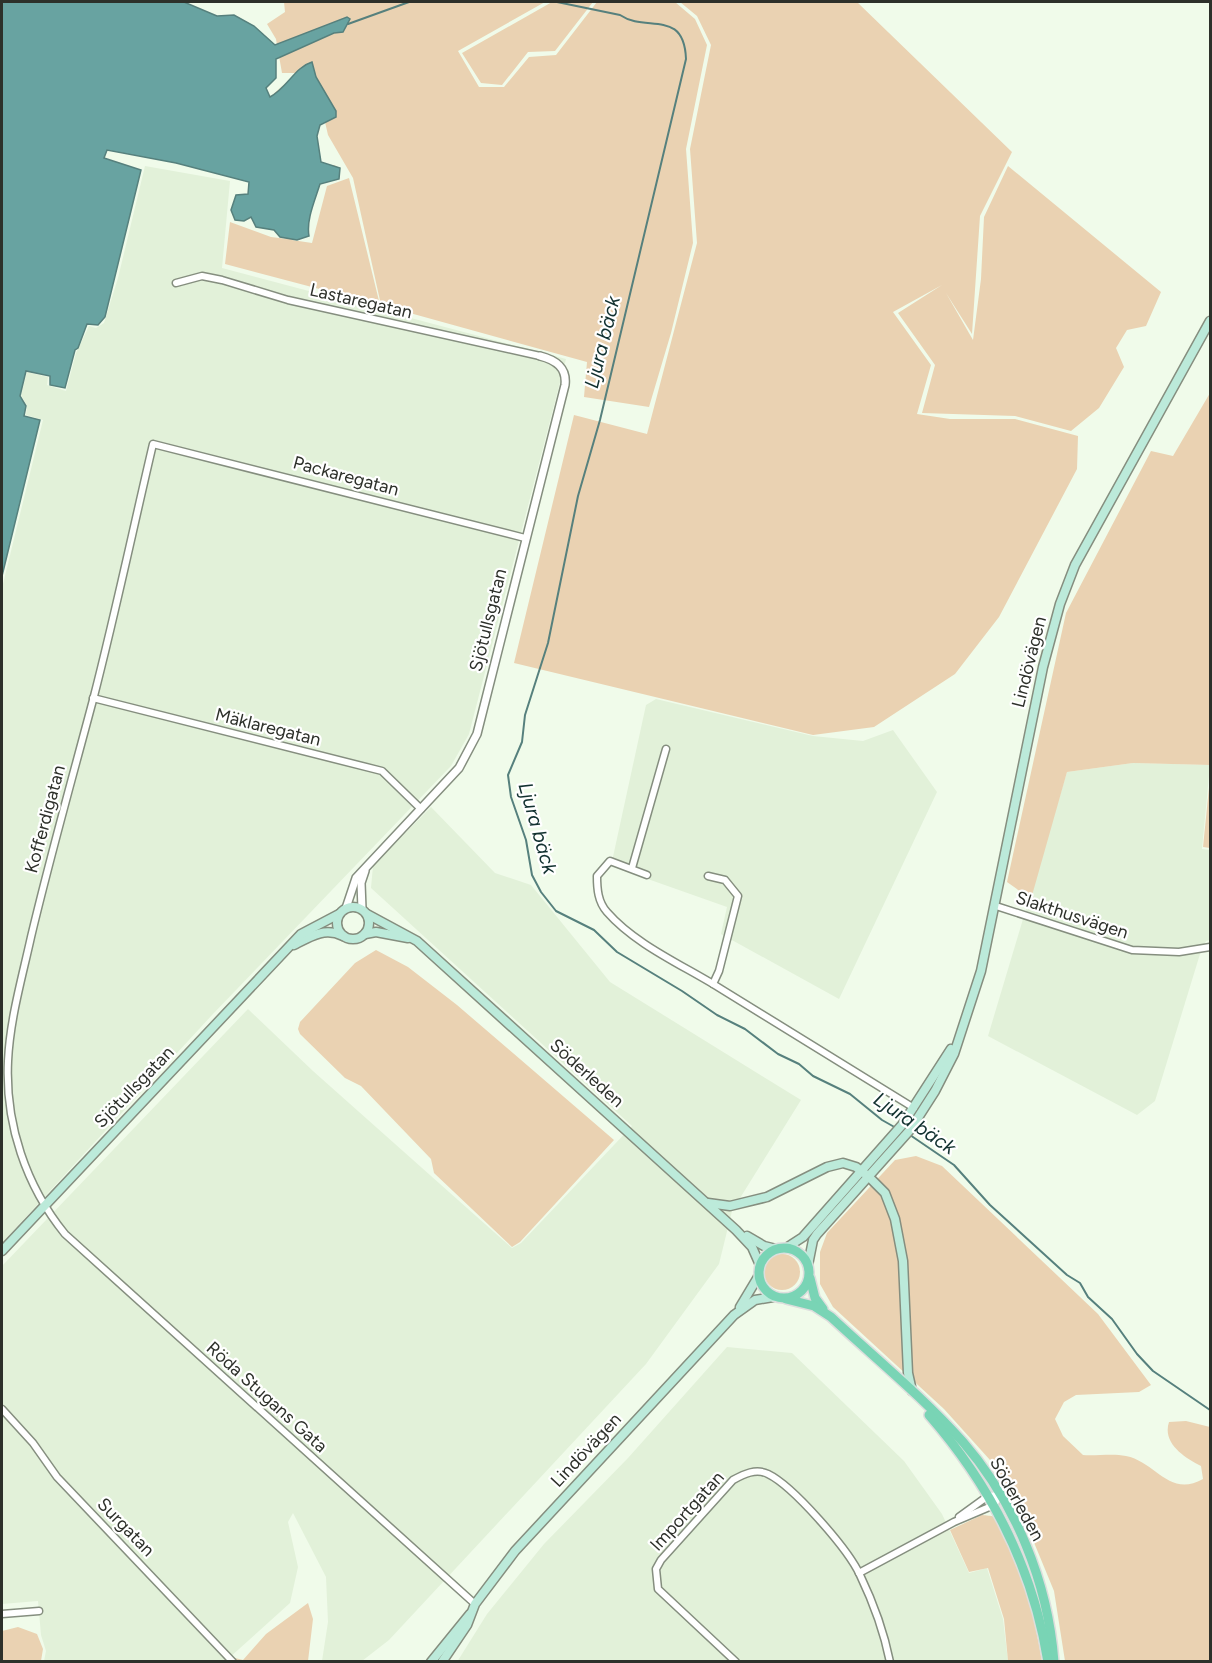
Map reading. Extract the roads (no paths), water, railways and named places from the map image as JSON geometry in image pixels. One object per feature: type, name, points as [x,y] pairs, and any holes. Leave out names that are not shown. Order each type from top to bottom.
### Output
[{"type":"main road","name":"Lindövägen","points":[[808,1270],[813,1240],[817,1234],[903,1131],[949,1066],[981,971],[1043,667],[1060,604],[1075,565],[1210,321]]},
{"type":"main road","name":"Sjötullsgatan","points":[[2,1251],[301,934],[342,911]]},
{"type":"main road","points":[[342,911],[364,912],[369,924],[365,934],[355,939],[344,936],[338,928],[342,911]]},
{"type":"main road","name":"Söderleden","points":[[364,912],[417,941],[736,1230],[752,1247],[760,1265]]},
{"type":"main road","name":"Sjötullsgatan","points":[[291,946],[317,933],[332,931],[344,936]]},
{"type":"main road","name":"Söderleden","points":[[365,934],[380,933],[417,941]]},
{"type":"main road","name":"Lindövägen","points":[[903,1131],[958,1038]]},
{"type":"main road","points":[[705,1202],[730,1206],[751,1202],[767,1197],[827,1167],[843,1163],[851,1164],[865,1174],[885,1193],[895,1219],[903,1262],[908,1373],[912,1392]]},
{"type":"main road","name":"Lindövägen","points":[[781,1248],[803,1237],[865,1174]]},
{"type":"main road","name":"Söderleden","points":[[736,1230],[757,1243],[781,1248]]},
{"type":"main road","points":[[781,1248],[800,1254],[808,1270],[802,1291],[786,1299],[773,1297],[766,1292],[758,1276],[760,1265],[766,1255],[781,1248]]},
{"type":"main road","name":"Söderleden","points":[[808,1270],[815,1298],[831,1317],[964,1443],[1000,1495],[1029,1553],[1041,1588],[1054,1662]]},
{"type":"main road","name":"Lindövägen","points":[[431,1662],[533,1531],[734,1315],[758,1276]]},
{"type":"main road","name":"Lindövägen","points":[[734,1315],[755,1300],[773,1297]]},
{"type":"main road","name":"Söderleden","points":[[786,1299],[814,1306],[831,1317]]},
{"type":"main road","name":"Söderleden","points":[[899,1381],[959,1452],[994,1505],[1017,1550],[1033,1592],[1048,1662]]},
{"type":"main road","name":"Lindövägen","points":[[442,1662],[468,1624],[470,1614]]},
{"type":"street","name":"Lastaregatan","points":[[176,283],[202,276],[222,280],[288,300],[540,356]]},
{"type":"street","name":"Sjötullsgatan","points":[[342,911],[356,878],[459,768],[477,734],[566,376],[556,363],[540,356]]},
{"type":"street","name":"Kofferdigatan","points":[[44,1207],[26,1170],[14,1134],[8,1062],[21,983],[54,841],[93,698],[153,444],[158,445]]},
{"type":"street","name":"Packaregatan","points":[[158,445],[525,538]]},
{"type":"street","name":"Mäklaregatan","points":[[93,698],[382,771],[421,809]]},
{"type":"street","points":[[632,868],[666,749]]},
{"type":"street","points":[[647,875],[610,861],[597,876],[599,898],[607,911],[629,932],[915,1108]]},
{"type":"street","points":[[364,912],[361,883],[366,868]]},
{"type":"street","points":[[708,876],[725,880],[738,896],[719,971],[713,984]]},
{"type":"street","name":"Slakthusvägen","points":[[996,906],[1124,949],[1156,953],[1210,947]]},
{"type":"street","name":"Röda Stugans Gata","points":[[44,1207],[65,1234],[475,1604]]},
{"type":"street","name":"Surgatan","points":[[2,1409],[33,1443],[57,1477],[233,1662]]},
{"type":"street","name":"Importgatan","points":[[735,1662],[658,1589],[655,1580],[656,1569],[661,1560],[733,1480],[757,1471],[767,1473],[782,1483],[836,1540],[860,1573],[880,1625],[890,1662]]},
{"type":"street","points":[[954,1521],[988,1496],[1000,1495]]},
{"type":"street","points":[[860,1573],[954,1521],[994,1505],[1000,1495]]},
{"type":"street","points":[[2,1614],[39,1611]]},
{"type":"water","points":[[2,2],[184,2],[217,16],[234,15],[254,26],[275,45],[347,17],[350,19],[343,32],[334,33],[276,59],[276,78],[266,88],[270,97],[301,68],[312,62],[316,77],[336,111],[336,117],[320,125],[317,136],[321,162],[340,168],[339,179],[320,184],[310,217],[309,236],[297,240],[280,237],[274,230],[256,227],[251,217],[244,221],[235,220],[231,210],[236,195],[248,194],[249,182],[176,163],[107,150],[104,158],[141,170],[105,317],[98,325],[87,324],[78,348],[75,350],[65,388],[50,385],[50,376],[26,371],[20,396],[26,406],[24,416],[40,420],[2,576]]},
{"type":"waterway","name":"Ljura bäck","points":[[348,24],[409,2]]},
{"type":"waterway","name":"Ljura bäck","points":[[557,2],[620,15],[630,20],[671,27],[684,43],[686,59],[600,420],[578,496],[548,643],[525,715],[522,742],[508,775],[511,797],[526,840],[532,875],[541,892],[556,911],[594,930],[617,952],[717,1015],[745,1029],[778,1054],[799,1064],[813,1076],[850,1094],[882,1120],[905,1133]]},
{"type":"waterway","name":"Ljura bäck","points":[[910,1135],[954,1165],[990,1205],[1067,1275],[1080,1283],[1088,1297],[1112,1319],[1137,1354],[1153,1371],[1210,1410]]}]
